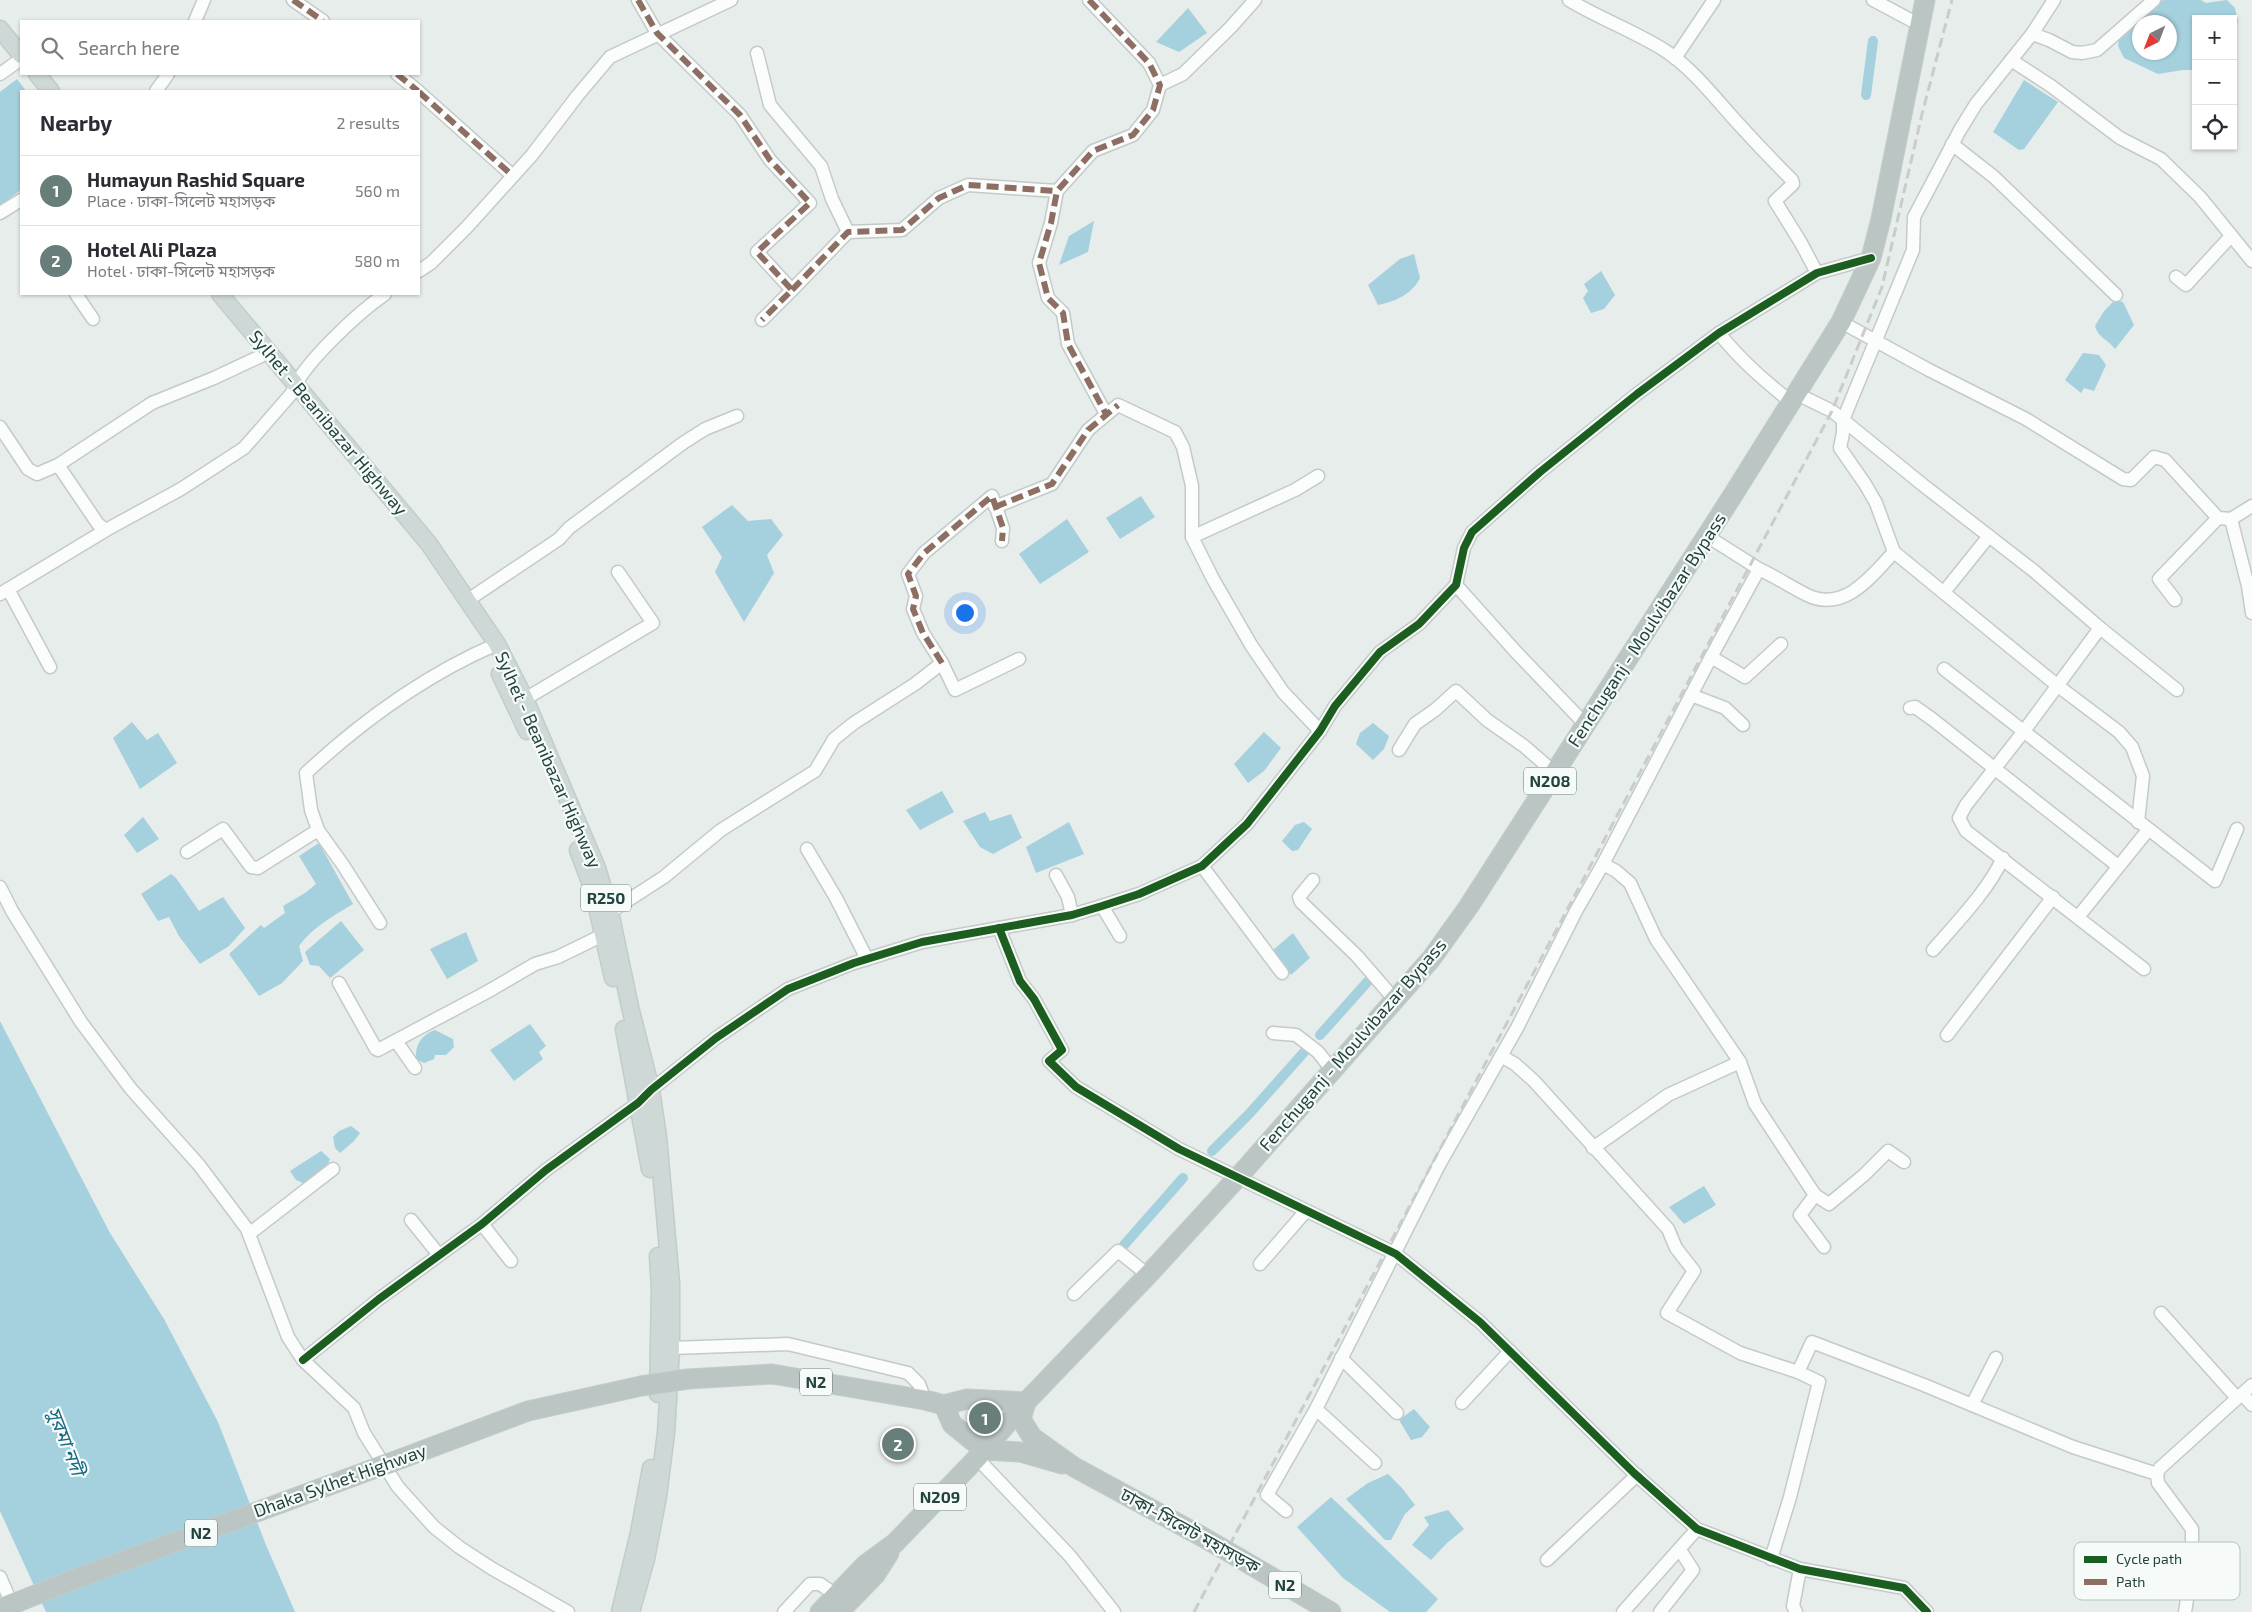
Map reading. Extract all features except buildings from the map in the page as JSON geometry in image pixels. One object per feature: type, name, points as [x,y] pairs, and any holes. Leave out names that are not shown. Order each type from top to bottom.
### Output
[{"type":"highway","name":"Fenchuganj - Moulvibazar Bypass","points":[[980,1454],[1026,1402],[1148,1276],[1431,959],[1555,773],[1794,399],[1841,322],[1871,258],[1881,220],[1925,0]]},
{"type":"highway","name":"Dhaka Sylhet Highway","points":[[0,1609],[83,1576],[528,1411],[641,1386],[688,1379],[772,1374],[925,1400]]},
{"type":"highway","name":"N2","points":[[925,1400],[944,1405],[967,1399],[1026,1402]]},
{"type":"highway","name":"ঢাকা-সিলেট মহাসড়ক","points":[[1026,1402],[1021,1420],[1028,1432],[1032,1437],[1074,1467],[1201,1536],[1331,1612]]},
{"type":"highway","points":[[944,1405],[952,1424],[980,1454]]},
{"type":"highway","name":"ঢাকা-সিলেট মহাসড়ক","points":[[980,1454],[1020,1452],[1074,1467]]},
{"type":"highway","name":"N209","points":[[820,1612],[838,1604],[875,1575],[895,1543],[980,1454]]},
{"type":"main road","points":[[0,29],[20,62]]},
{"type":"main road","points":[[0,44],[20,63]]},
{"type":"main road","points":[[28,75],[38,90]]},
{"type":"main road","points":[[38,75],[50,90]]},
{"type":"main road","name":"Sylhet - Beanibazar Highway","points":[[210,295],[261,356],[293,388],[429,544],[468,600],[525,699],[597,868],[610,912],[630,1006],[651,1090],[666,1211],[671,1283],[671,1348],[666,1433],[658,1496],[646,1558],[631,1612]]},
{"type":"main road","name":"Sylhet - Beanibazar Highway","points":[[221,295],[420,547],[493,646],[594,890],[648,1151],[656,1222],[660,1289],[658,1408],[650,1478],[620,1612]]},
{"type":"street","points":[[195,20],[204,0]]},
{"type":"street","points":[[293,0],[322,20]]},
{"type":"street","points":[[638,0],[657,33],[740,114],[770,160],[810,203],[757,252],[792,290]]},
{"type":"street","points":[[420,270],[431,263],[467,227],[513,176],[610,57],[657,33],[732,0]]},
{"type":"street","points":[[1089,0],[1149,63],[1160,85],[1153,110],[1133,135],[1092,151],[1057,191],[1052,224],[1039,263],[1048,298],[1063,313],[1068,344],[1106,414]]},
{"type":"street","points":[[1160,85],[1183,74],[1232,27],[1255,0]]},
{"type":"street","points":[[1570,0],[1603,20],[1661,48],[1675,58],[1696,77],[1794,182],[1775,201],[1817,273]]},
{"type":"street","points":[[1675,58],[1714,0]]},
{"type":"street","points":[[1873,0],[1920,25]]},
{"type":"street","points":[[2054,0],[2032,34],[1976,104],[1952,144],[1914,217],[1913,250],[1843,420],[1844,433],[1840,448],[1866,484],[1876,503],[1894,552],[2058,686],[2119,732],[2132,747],[2143,776],[2143,826],[2118,866],[2078,917]]},
{"type":"street","points":[[2032,34],[2072,52],[2082,53],[2097,50],[2154,0]]},
{"type":"street","points":[[757,53],[770,105],[820,166],[832,199],[848,232]]},
{"type":"street","points":[[2011,60],[2051,86],[2120,138],[2161,159],[2200,197],[2252,262]]},
{"type":"street","points":[[0,74],[20,64]]},
{"type":"street","points":[[157,90],[167,75]]},
{"type":"street","points":[[398,75],[418,90]]},
{"type":"street","points":[[420,92],[513,176]]},
{"type":"street","points":[[1952,144],[1994,177],[2116,295]]},
{"type":"street","points":[[762,320],[848,232],[902,230],[938,198],[968,185],[1057,191]]},
{"type":"street","points":[[0,213],[20,201]]},
{"type":"street","points":[[2176,277],[2186,286],[2231,236]]},
{"type":"street","points":[[303,1360],[482,1224],[546,1170],[638,1103],[651,1090],[716,1038],[788,989],[867,959],[922,942],[1072,915],[1139,894],[1202,866],[1247,824],[1320,731],[1335,706],[1380,652],[1419,624],[1456,585],[1464,548],[1472,532],[1540,472],[1629,400],[1719,333],[1817,273],[1871,258]]},
{"type":"street","points":[[77,295],[93,319]]},
{"type":"street","points":[[50,666],[4,592],[106,530],[181,489],[244,448],[317,358],[382,295]]},
{"type":"street","points":[[1841,322],[1929,370],[2026,419],[2123,479],[2131,480],[2154,457],[2165,460],[2218,518],[2231,519],[2252,506]]},
{"type":"street","points":[[1719,333],[1731,349],[1757,375],[1794,399],[1832,411],[1988,536],[2034,570],[2100,628],[2177,690]]},
{"type":"street","points":[[0,427],[28,469],[37,474],[58,465],[152,403],[214,378],[261,356]]},
{"type":"street","points":[[995,507],[1052,484],[1088,430],[1118,405],[1175,432],[1183,447],[1192,486],[1192,536],[1213,580],[1251,645],[1283,692],[1320,731]]},
{"type":"street","points":[[468,600],[559,539],[569,528],[683,442],[706,429],[737,416]]},
{"type":"street","points":[[58,465],[98,524],[106,530]]},
{"type":"street","points":[[1192,536],[1295,490],[1318,476]]},
{"type":"street","points":[[1002,541],[1003,528],[992,496],[924,554],[908,574],[916,596],[913,609],[923,632],[942,663],[955,690],[1019,659]]},
{"type":"street","points":[[2175,600],[2159,579],[2218,518]]},
{"type":"street","points":[[2231,519],[2248,586],[2252,613]]},
{"type":"street","points":[[1707,536],[1759,569],[1809,596],[1827,599],[1845,596],[1864,585],[1894,552]]},
{"type":"street","points":[[1944,592],[1988,536]]},
{"type":"street","points":[[1286,1511],[1266,1495],[1316,1409],[1396,1254],[1439,1165],[1501,1056],[1690,695],[1759,569]]},
{"type":"street","points":[[525,699],[653,623],[618,572]]},
{"type":"street","points":[[1456,585],[1516,652],[1586,725]]},
{"type":"street","points":[[2100,628],[2024,731],[1966,805],[1960,818],[1966,831],[2144,969]]},
{"type":"street","points":[[1711,657],[1745,677],[1781,644]]},
{"type":"street","points":[[380,923],[343,864],[318,830],[311,810],[306,773],[342,740],[374,716],[447,668],[493,646]]},
{"type":"street","points":[[610,912],[664,877],[721,830],[815,771],[834,739],[854,723],[914,684],[942,663]]},
{"type":"street","points":[[1944,669],[2215,881],[2237,829]]},
{"type":"street","points":[[1399,750],[1416,724],[1456,691],[1487,720],[1524,746],[1555,773]]},
{"type":"street","points":[[1690,695],[1725,708],[1743,725]]},
{"type":"street","points":[[1910,708],[1915,708],[1932,719],[2118,866]]},
{"type":"street","points":[[187,852],[224,829],[251,867],[258,868],[318,830]]},
{"type":"street","points":[[807,849],[836,898],[867,959]]},
{"type":"street","points":[[1934,950],[1973,902],[1998,868],[2003,858]]},
{"type":"street","points":[[1603,864],[1616,871],[1630,883],[1656,939],[1740,1062],[1755,1104],[1815,1195],[1829,1204],[1864,1175],[1888,1151],[1904,1162]]},
{"type":"street","points":[[1202,866],[1282,973]]},
{"type":"street","points":[[1056,875],[1068,897],[1072,915]]},
{"type":"street","points":[[1313,880],[1299,897],[1301,902],[1357,956],[1395,1000]]},
{"type":"street","points":[[0,888],[12,911],[81,1022],[131,1089],[199,1165],[249,1234],[288,1337],[303,1360],[354,1408],[364,1433],[376,1455],[398,1486],[434,1527],[491,1568],[568,1612]]},
{"type":"street","points":[[1947,1034],[2053,897]]},
{"type":"street","points":[[1102,906],[1120,936]]},
{"type":"street","points":[[999,928],[1020,981],[1034,999],[1062,1050],[1049,1061],[1076,1087],[1179,1149],[1239,1176],[1306,1211],[1396,1254],[1480,1322],[1637,1475],[1697,1529],[1800,1569],[1904,1588],[1927,1612]]},
{"type":"street","points":[[339,983],[376,1050],[396,1041],[536,964],[558,957],[603,935]]},
{"type":"street","points":[[1273,1033],[1296,1035],[1318,1052],[1333,1071]]},
{"type":"street","points":[[396,1041],[415,1068]]},
{"type":"street","points":[[1501,1056],[1515,1064],[1534,1081],[1668,1229],[1676,1248],[1694,1271],[1666,1313],[1740,1353],[1798,1372],[1818,1382],[1790,1496],[1771,1559]]},
{"type":"street","points":[[1593,1148],[1668,1095],[1740,1062]]},
{"type":"street","points":[[249,1234],[333,1169]]},
{"type":"street","points":[[1815,1195],[1800,1215],[1824,1247]]},
{"type":"street","points":[[1260,1264],[1306,1211]]},
{"type":"street","points":[[411,1220],[439,1255]]},
{"type":"street","points":[[482,1224],[511,1261]]},
{"type":"street","points":[[1074,1294],[1118,1251],[1148,1276]]},
{"type":"street","points":[[2161,1313],[2244,1392],[2252,1405]]},
{"type":"street","points":[[1798,1372],[1812,1342],[2073,1447],[2157,1474]]},
{"type":"street","points":[[671,1348],[788,1344],[908,1373],[919,1384],[925,1400]]},
{"type":"street","points":[[1462,1403],[1510,1351]]},
{"type":"street","points":[[1342,1358],[1397,1413]]},
{"type":"street","points":[[1972,1405],[1996,1358]]},
{"type":"street","points":[[2192,1542],[2192,1529],[2158,1483],[2157,1474],[2160,1468],[2244,1392]]},
{"type":"street","points":[[1316,1409],[1375,1463]]},
{"type":"street","points":[[980,1454],[1070,1556],[1114,1612]]},
{"type":"street","points":[[1547,1560],[1637,1475]]},
{"type":"street","points":[[1623,1612],[1697,1529]]},
{"type":"street","points":[[1660,1612],[1693,1570],[1680,1550]]},
{"type":"street","points":[[1796,1612],[1793,1606],[1800,1569]]},
{"type":"street","points":[[0,1577],[16,1612]]},
{"type":"street","points":[[784,1612],[810,1584],[820,1584],[838,1604]]},
{"type":"water","points":[[2163,0],[2201,0],[2206,3],[2227,0],[2235,8],[2236,15],[2192,15],[2192,70],[2158,74],[2124,58],[2118,46],[2119,39],[2132,27],[2132,60],[2177,60],[2177,15],[2146,15]]},
{"type":"water","points":[[1188,8],[1207,33],[1179,52],[1156,42]]},
{"type":"water","points":[[17,79],[25,90],[20,90],[20,191],[0,205],[0,92]]},
{"type":"water","points":[[2024,80],[2058,102],[2024,149],[2019,150],[1993,132]]},
{"type":"water","points":[[1094,221],[1088,252],[1059,265],[1069,236]]},
{"type":"water","points":[[1414,254],[1420,278],[1416,284],[1408,293],[1378,305],[1368,285],[1400,259]]},
{"type":"water","points":[[1601,271],[1615,295],[1604,309],[1591,313],[1583,298],[1588,291],[1584,284]]},
{"type":"water","points":[[2115,300],[2123,302],[2134,325],[2115,349],[2098,333],[2095,326],[2104,311]]},
{"type":"water","points":[[2083,353],[2099,355],[2106,365],[2094,391],[2084,388],[2081,393],[2065,380]]},
{"type":"water","points":[[1141,496],[1155,517],[1120,539],[1106,518]]},
{"type":"water","points":[[732,505],[748,521],[771,519],[783,535],[767,555],[774,573],[744,622],[715,572],[722,557],[702,527]]},
{"type":"water","points":[[1067,519],[1089,552],[1040,584],[1019,554]]},
{"type":"water","points":[[132,722],[147,740],[158,733],[177,763],[140,789],[113,738]]},
{"type":"water","points":[[1373,723],[1389,736],[1384,749],[1373,760],[1356,744],[1360,733]]},
{"type":"water","points":[[1264,732],[1281,748],[1264,771],[1248,783],[1234,764]]},
{"type":"water","points":[[942,791],[954,812],[920,830],[906,810]]},
{"type":"water","points":[[985,812],[990,821],[1011,814],[1022,838],[993,854],[980,847],[963,821]]},
{"type":"water","points":[[143,817],[159,839],[137,853],[124,835]]},
{"type":"water","points":[[1069,822],[1084,854],[1036,873],[1026,847]]},
{"type":"water","points":[[1304,822],[1312,829],[1298,850],[1292,851],[1282,841],[1295,825]]},
{"type":"water","points":[[319,843],[353,904],[324,922],[311,933],[299,946],[303,961],[282,983],[259,996],[229,954],[261,925],[264,928],[285,913],[283,906],[316,884],[299,856]]},
{"type":"water","points":[[171,874],[176,878],[199,911],[223,897],[245,928],[229,946],[200,964],[179,936],[169,917],[158,921],[141,894]]},
{"type":"water","points":[[341,921],[364,950],[330,978],[319,966],[310,965],[305,952]]},
{"type":"water","points":[[466,932],[478,961],[447,979],[430,949]]},
{"type":"water","points":[[1293,933],[1310,958],[1291,975],[1272,951]]},
{"type":"water","name":"সুরমা নদী","points":[[0,1021],[110,1233],[164,1319],[218,1422],[266,1545],[295,1612],[46,1612],[0,1511]]},
{"type":"water","points":[[530,1024],[546,1046],[539,1052],[543,1059],[514,1081],[490,1050]]},
{"type":"water","points":[[435,1030],[453,1039],[454,1047],[446,1055],[435,1055],[434,1059],[424,1063],[416,1059],[418,1045],[426,1035]]},
{"type":"water","points":[[351,1126],[360,1133],[340,1153],[335,1148],[333,1137],[339,1131]]},
{"type":"water","points":[[321,1151],[330,1159],[326,1168],[305,1184],[296,1180],[290,1171]]},
{"type":"water","points":[[1704,1186],[1716,1205],[1684,1224],[1669,1207]]},
{"type":"water","points":[[1414,1409],[1430,1427],[1422,1437],[1411,1440],[1399,1420]]},
{"type":"water","points":[[1388,1474],[1415,1505],[1405,1514],[1391,1540],[1385,1540],[1346,1499],[1368,1483]]},
{"type":"water","points":[[1331,1497],[1438,1599],[1426,1612],[1390,1612],[1343,1578],[1297,1527]]},
{"type":"water","points":[[1448,1510],[1464,1529],[1431,1560],[1412,1545],[1429,1525],[1424,1517]]},
{"type":"waterway","points":[[1866,95],[1873,41]]},
{"type":"waterway","points":[[1320,1035],[1369,980]]},
{"type":"waterway","points":[[1212,1151],[1250,1113],[1306,1050]]},
{"type":"waterway","points":[[1124,1245],[1183,1178]]},
{"type":"railway","points":[[1194,1612],[1832,411],[1882,287],[1922,114],[1952,0]]},
{"type":"marked path","points":[[293,0],[322,20]]},
{"type":"marked path","points":[[638,0],[657,33],[740,115],[770,160],[810,203],[757,252],[792,290],[762,320]]},
{"type":"marked path","points":[[1089,0],[1149,63],[1160,85],[1153,110],[1133,135],[1093,151],[1057,191],[1051,223],[1039,263],[1048,298],[1063,313],[1068,344],[1106,414]]},
{"type":"marked path","points":[[398,75],[417,90]]},
{"type":"marked path","points":[[420,93],[513,176]]},
{"type":"marked path","points":[[792,290],[848,232],[902,230],[939,198],[968,185],[1057,191]]},
{"type":"marked path","points":[[995,507],[1052,484],[1088,430],[1118,405]]},
{"type":"marked path","points":[[942,663],[923,633],[913,609],[916,596],[908,574],[924,553],[992,496],[1003,528],[1002,541]]},
{"type":"cycle path","points":[[303,1360],[379,1299],[482,1224],[546,1170],[638,1103],[651,1090],[716,1038],[788,989],[854,963],[922,942],[1072,915],[1139,894],[1202,866],[1247,824],[1320,731],[1335,706],[1380,652],[1419,624],[1456,585],[1464,548],[1472,532],[1540,472],[1637,394],[1719,333],[1817,273],[1871,258]]},
{"type":"cycle path","points":[[999,928],[1020,981],[1034,999],[1062,1050],[1049,1061],[1076,1087],[1179,1149],[1396,1254],[1480,1322],[1634,1473],[1697,1529],[1800,1569],[1904,1588],[1927,1612]]},
{"type":"place","name":"Humayun Rashid Square","points":[[985,1418]]},
{"type":"place","name":"Hotel Ali Plaza","points":[[898,1444]]}]
